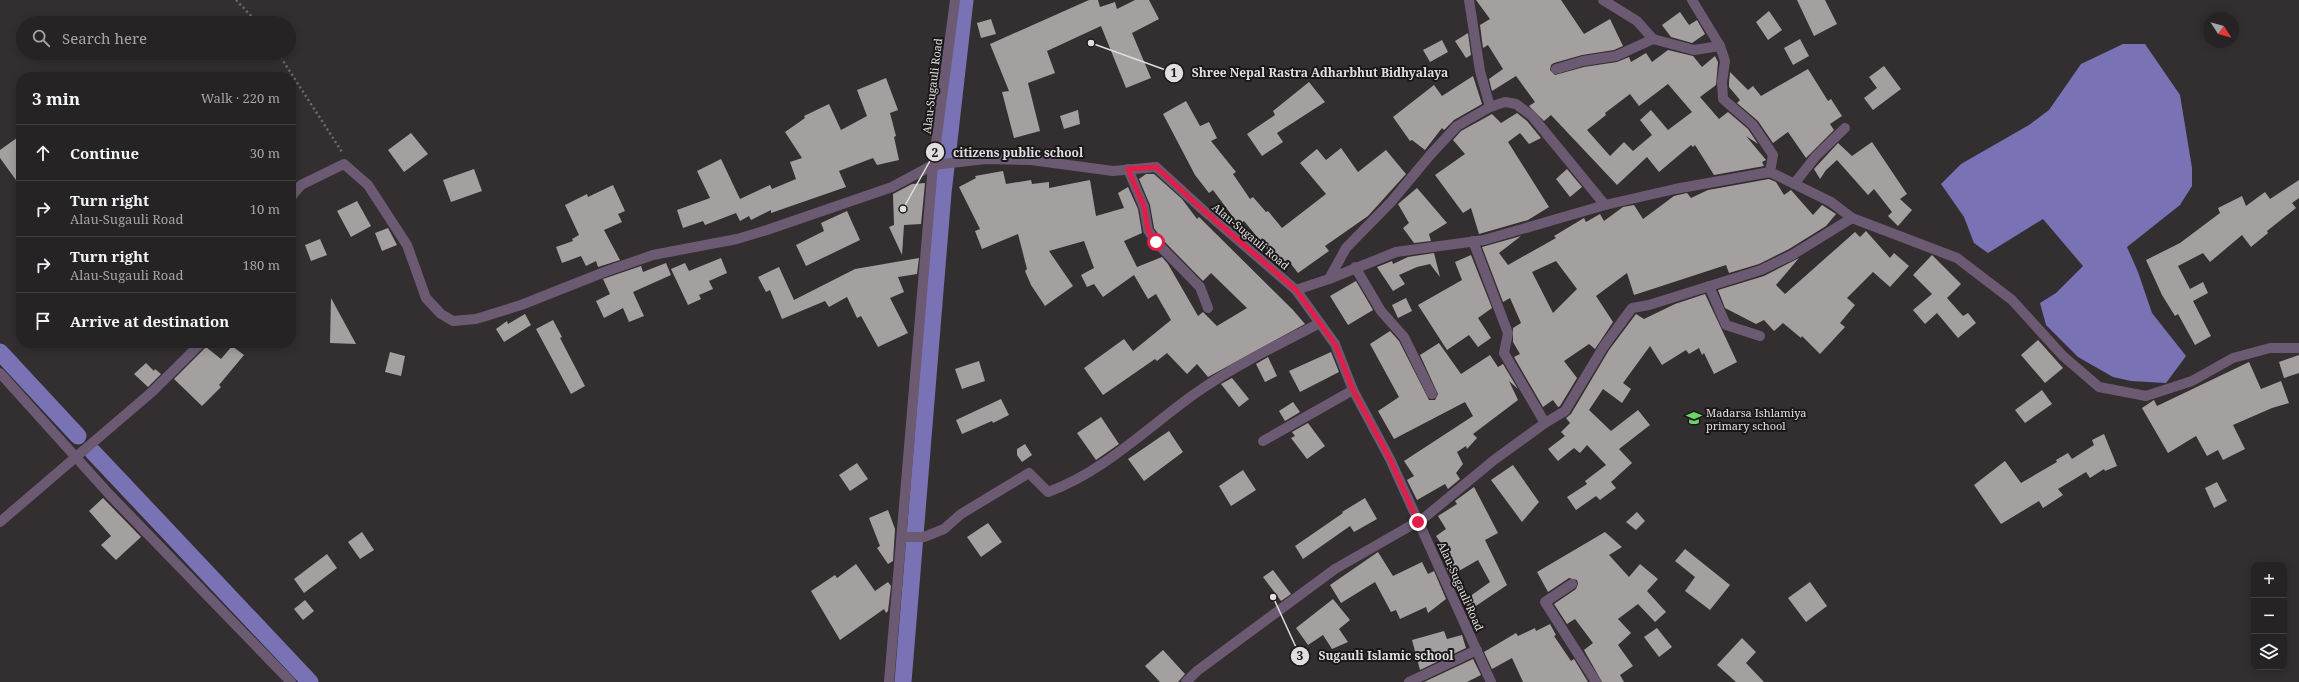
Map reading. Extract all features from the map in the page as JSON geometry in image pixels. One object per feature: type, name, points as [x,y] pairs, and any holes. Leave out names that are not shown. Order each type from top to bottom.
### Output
[{"type":"street","name":"Alau-Sugauli Road","points":[[955,0],[942,164],[986,159],[1031,160],[1113,172],[1128,169],[1156,167],[1296,290],[1335,344],[1353,390],[1390,459],[1491,682]]},
{"type":"street","points":[[1469,0],[1480,71],[1490,107]]},
{"type":"street","points":[[1603,0],[1637,21],[1653,39],[1694,50],[1720,46]]},
{"type":"street","points":[[1692,0],[1720,46],[1725,61],[1722,82],[1723,99],[1753,125],[1773,154],[1770,172]]},
{"type":"street","points":[[1556,70],[1583,61],[1616,56],[1653,39]]},
{"type":"street","points":[[1329,279],[1346,248],[1391,202],[1431,154],[1457,126],[1490,107],[1505,102],[1516,104],[1532,116],[1604,205]]},
{"type":"street","points":[[1794,184],[1816,156],[1845,128]]},
{"type":"street","points":[[296,191],[301,185],[344,164],[368,185],[407,245],[426,298],[441,314],[453,321],[476,319],[521,305],[607,271],[653,256],[737,239],[766,230],[892,187],[942,164]]},
{"type":"street","points":[[889,682],[902,537],[942,164]]},
{"type":"street","points":[[1128,169],[1144,207],[1148,230],[1156,242],[1200,287],[1208,308]]},
{"type":"street","points":[[1296,290],[1329,279],[1355,267],[1396,252],[1484,240],[1604,205],[1675,188],[1770,172],[1831,202],[1852,218],[1956,258],[2012,300],[2063,356],[2099,387],[2146,396],[2192,381],[2233,358],[2270,348],[2299,348]]},
{"type":"street","points":[[1186,682],[1197,671],[1335,568],[1418,522],[1494,460],[1545,423],[1565,411],[1604,346],[1632,308],[1649,305],[1761,270],[1792,255],[1852,218]]},
{"type":"street","points":[[1473,241],[1508,332],[1504,353],[1545,423]]},
{"type":"street","points":[[1355,267],[1381,311],[1404,337],[1432,394]]},
{"type":"street","points":[[1709,286],[1726,325],[1760,336]]},
{"type":"street","points":[[902,537],[924,537],[944,529],[961,514],[1029,473],[1048,492],[1068,485],[1088,474],[1195,394],[1262,353],[1320,323]]},
{"type":"street","points":[[0,522],[75,456],[153,391],[196,348]]},
{"type":"street","points":[[0,373],[109,494],[291,682]]},
{"type":"street","points":[[1263,441],[1353,390]]},
{"type":"street","points":[[1572,584],[1545,602],[1596,682]]},
{"type":"street","points":[[1409,682],[1477,650]]},
{"type":"path","points":[[236,0],[251,16]]},
{"type":"path","points":[[283,60],[291,72]]},
{"type":"path","points":[[296,80],[342,150],[344,164]]},
{"type":"shaded area","points":[[2123,44],[2145,44],[2180,95],[2192,168],[2192,186],[2180,205],[2127,247],[2138,272],[2152,313],[2186,356],[2166,383],[2131,381],[2113,377],[2078,357],[2046,325],[2040,303],[2056,293],[2083,266],[2043,219],[1988,253],[1974,243],[1964,217],[1941,184],[1961,164],[2029,125],[2049,110],[2081,64]]},
{"type":"building","points":[[1089,0],[1098,0],[1100,7],[1115,2],[1117,9],[1135,0],[1149,0],[1159,19],[1132,33],[1151,78],[1126,88],[1101,26],[1047,51],[1055,73],[1028,83],[1040,131],[1014,138],[1002,92],[1009,91],[990,44]]},
{"type":"building","points":[[1476,0],[1561,0],[1584,34],[1610,19],[1623,46],[1614,50],[1582,55],[1554,63],[1551,65],[1550,70],[1555,75],[1584,67],[1617,62],[1629,57],[1631,62],[1646,53],[1652,62],[1668,50],[1693,56],[1702,67],[1715,56],[1718,62],[1716,85],[1700,97],[1719,119],[1728,112],[1748,129],[1758,144],[1746,136],[1766,160],[1762,162],[1764,166],[1714,175],[1695,145],[1693,147],[1691,145],[1659,172],[1647,157],[1617,185],[1551,115],[1544,121],[1529,106],[1535,102],[1516,76],[1492,91],[1489,79],[1503,69],[1488,45],[1483,48],[1480,25],[1490,19]],"holes":[[[1668,84],[1692,112],[1668,130],[1651,110],[1640,120],[1652,135],[1633,151],[1624,142],[1610,156],[1587,130],[1606,115],[1605,113],[1630,94],[1639,106]]]},
{"type":"building","points":[[1797,0],[1825,0],[1837,24],[1814,36]]},
{"type":"building","points":[[1769,11],[1782,30],[1768,40],[1756,22]]},
{"type":"building","points":[[1680,12],[1689,25],[1697,20],[1705,34],[1692,43],[1671,37],[1662,25]]},
{"type":"building","points":[[991,19],[996,34],[981,38],[977,23]]},
{"type":"building","points":[[1468,33],[1471,55],[1466,58],[1455,41]]},
{"type":"building","points":[[1800,39],[1809,56],[1793,65],[1784,48]]},
{"type":"building","points":[[1442,40],[1448,52],[1430,62],[1423,50]]},
{"type":"building","points":[[1884,66],[1901,89],[1873,110],[1864,98],[1877,88],[1869,77]]},
{"type":"building","points":[[1808,69],[1828,101],[1831,99],[1842,116],[1830,124],[1834,130],[1806,158],[1788,132],[1773,143],[1758,121],[1737,103],[1740,100],[1729,87],[1729,82],[1730,72],[1748,90],[1753,86],[1761,96]]},
{"type":"building","points":[[1473,76],[1482,104],[1454,120],[1444,130],[1442,128],[1425,150],[1412,140],[1410,141],[1393,117],[1434,85],[1442,96]]},
{"type":"building","points":[[886,78],[898,110],[890,113],[896,136],[894,137],[899,160],[877,165],[873,158],[839,171],[846,187],[771,213],[771,210],[751,220],[749,216],[740,221],[736,213],[705,225],[703,221],[683,228],[677,210],[710,198],[697,171],[721,159],[740,199],[770,185],[772,189],[796,179],[790,162],[802,158],[785,132],[805,118],[804,116],[829,104],[841,130],[867,116],[857,90]]},
{"type":"building","points":[[1309,82],[1325,102],[1277,133],[1283,142],[1262,156],[1247,134],[1275,115],[1273,111]]},
{"type":"building","points":[[1186,101],[1200,126],[1209,122],[1217,138],[1211,141],[1236,172],[1233,174],[1250,199],[1253,197],[1266,212],[1268,211],[1282,228],[1326,194],[1300,163],[1317,149],[1326,160],[1341,148],[1358,172],[1386,150],[1406,174],[1368,216],[1325,246],[1329,251],[1298,273],[1288,260],[1281,266],[1244,221],[1239,225],[1213,190],[1209,193],[1195,175],[1163,114]]},
{"type":"building","points":[[1078,110],[1080,124],[1064,129],[1060,116]]},
{"type":"building","points":[[1517,113],[1527,121],[1541,138],[1529,144],[1520,133],[1508,142],[1549,207],[1528,220],[1479,234],[1471,208],[1463,213],[1435,175],[1465,154],[1453,140],[1461,131],[1492,114],[1501,123]]},
{"type":"building","points":[[411,133],[428,154],[404,172],[388,150]]},
{"type":"building","points":[[16,139],[16,180],[0,158],[0,150]]},
{"type":"building","points":[[1872,142],[1907,194],[1900,199],[1912,210],[1898,226],[1888,216],[1892,212],[1874,189],[1868,195],[1837,160],[1826,170],[1820,179],[1814,169],[1838,143],[1852,156]]},
{"type":"building","points":[[474,169],[482,191],[451,202],[443,180]]},
{"type":"building","points":[[1567,169],[1582,187],[1570,197],[1556,179]]},
{"type":"building","points":[[1003,171],[1006,184],[1031,180],[1032,184],[1049,182],[1049,188],[1090,180],[1096,216],[1124,208],[1118,193],[1128,187],[1138,209],[1142,233],[1124,241],[1137,267],[1162,257],[1168,264],[1198,316],[1203,312],[1217,326],[1247,308],[1211,273],[1203,281],[1161,238],[1154,228],[1150,205],[1139,179],[1146,174],[1154,174],[1182,199],[1197,219],[1199,217],[1293,310],[1305,324],[1208,377],[1197,364],[1187,374],[1167,353],[1157,361],[1155,359],[1103,395],[1084,368],[1124,339],[1133,351],[1171,320],[1156,294],[1148,299],[1134,275],[1103,297],[1094,284],[1087,287],[1081,275],[1094,268],[1084,241],[1049,251],[1073,286],[1045,306],[1031,285],[1025,271],[1027,269],[1018,234],[982,249],[975,231],[980,229],[959,187],[976,178],[975,176]]},
{"type":"building","points":[[1769,179],[1776,182],[1784,195],[1791,190],[1813,215],[1822,205],[1836,214],[1826,226],[1789,249],[1759,264],[1729,273],[1726,265],[1634,295],[1627,273],[1596,296],[1613,322],[1595,349],[1589,344],[1564,361],[1577,378],[1560,406],[1558,407],[1553,400],[1543,407],[1514,357],[1520,354],[1513,342],[1513,328],[1521,323],[1510,298],[1503,302],[1482,247],[1521,236],[1499,253],[1508,265],[1556,238],[1554,236],[1584,218],[1586,222],[1600,214],[1604,221],[1623,207],[1634,205],[1643,219],[1674,196],[1687,193],[1691,198],[1708,190]],"holes":[[[1556,261],[1577,289],[1553,313],[1532,272]]]},
{"type":"building","points":[[2299,180],[2299,198],[2292,203],[2296,208],[2267,231],[2268,233],[2251,247],[2242,235],[2210,262],[2203,253],[2178,266],[2190,289],[2203,282],[2208,293],[2193,301],[2211,336],[2195,345],[2178,314],[2175,316],[2162,295],[2146,260],[2180,243],[2220,213],[2218,208],[2242,196],[2246,206],[2265,192],[2270,199]]},
{"type":"building","points":[[925,183],[921,224],[904,225],[902,255],[889,227],[894,225],[893,194],[912,184]]},
{"type":"building","points":[[613,185],[625,211],[618,214],[622,222],[604,230],[620,260],[598,267],[596,261],[586,266],[581,256],[562,263],[556,247],[573,241],[572,239],[579,235],[565,205],[587,194],[588,197]]},
{"type":"building","points":[[1417,188],[1447,223],[1429,234],[1431,241],[1414,243],[1403,228],[1409,223],[1398,204]]},
{"type":"building","points":[[357,201],[371,226],[351,237],[337,211]]},
{"type":"building","points":[[847,211],[860,240],[806,266],[796,245],[824,231],[821,223]]},
{"type":"building","points":[[388,228],[397,245],[382,251],[375,233]]},
{"type":"building","points":[[1866,231],[1890,258],[1894,253],[1909,266],[1890,287],[1873,272],[1847,298],[1855,305],[1840,323],[1845,327],[1820,354],[1802,336],[1801,338],[1783,323],[1774,331],[1764,320],[1756,324],[1725,308],[1718,290],[1764,276],[1799,258],[1776,285],[1785,294],[1855,232],[1860,237]]},
{"type":"building","points":[[320,239],[327,255],[311,261],[305,245]]},
{"type":"building","points":[[1434,253],[1440,277],[1430,264],[1417,267],[1399,275],[1405,284],[1393,291],[1377,267],[1392,261],[1393,264],[1408,257]]},
{"type":"building","points":[[1471,255],[1492,308],[1478,318],[1491,338],[1478,347],[1469,335],[1447,350],[1418,305],[1462,280],[1455,262]]},
{"type":"building","points":[[1932,255],[1961,284],[1947,298],[1963,316],[1968,313],[1976,323],[1958,338],[1937,313],[1925,324],[1913,310],[1932,294],[1913,275]]},
{"type":"building","points":[[721,258],[727,273],[709,281],[713,289],[699,295],[701,299],[688,305],[671,269],[685,263],[689,271]]},
{"type":"building","points":[[919,258],[917,274],[898,277],[904,292],[890,298],[908,333],[878,347],[861,316],[857,318],[847,297],[829,307],[825,301],[782,319],[770,290],[766,292],[758,277],[779,267],[794,300],[855,269]]},
{"type":"building","points":[[666,263],[671,275],[633,292],[644,316],[629,322],[623,308],[604,318],[596,301],[610,294],[603,279],[641,266],[643,272]]},
{"type":"building","points":[[1356,281],[1373,310],[1348,325],[1330,296]]},
{"type":"building","points":[[1705,294],[1737,362],[1714,374],[1704,353],[1702,355],[1699,348],[1689,354],[1686,350],[1662,365],[1650,346],[1623,383],[1631,389],[1622,403],[1603,389],[1589,410],[1611,431],[1638,410],[1650,425],[1619,449],[1632,463],[1611,482],[1616,488],[1600,500],[1596,496],[1576,510],[1567,497],[1587,484],[1585,481],[1606,465],[1587,445],[1580,453],[1574,448],[1558,461],[1548,449],[1565,436],[1561,432],[1570,423],[1566,418],[1571,414],[1609,350],[1636,314],[1644,319],[1675,304]]},
{"type":"building","points":[[331,298],[356,344],[330,343]]},
{"type":"building","points":[[1406,298],[1412,311],[1398,318],[1392,305]]},
{"type":"building","points":[[525,314],[531,325],[504,342],[496,329],[507,321],[508,324]]},
{"type":"building","points":[[553,320],[562,337],[560,338],[585,386],[571,394],[536,329]]},
{"type":"building","points":[[1390,331],[1399,341],[1429,400],[1435,400],[1438,394],[1420,355],[1439,343],[1461,374],[1490,355],[1498,367],[1503,364],[1518,389],[1509,381],[1518,400],[1473,434],[1477,438],[1467,449],[1466,446],[1457,452],[1463,464],[1456,473],[1460,479],[1448,489],[1445,484],[1417,500],[1407,480],[1414,476],[1404,461],[1473,416],[1465,402],[1394,439],[1378,411],[1399,397],[1370,344]]},
{"type":"building","points":[[2038,340],[2063,368],[2045,383],[2021,355]]},
{"type":"building","points":[[205,348],[207,348],[221,359],[230,348],[235,348],[244,355],[219,385],[221,387],[202,406],[174,379]]},
{"type":"building","points":[[390,352],[405,356],[401,376],[385,372]]},
{"type":"building","points":[[1331,352],[1339,372],[1300,392],[1289,371]]},
{"type":"building","points":[[2299,355],[2299,373],[2284,378],[2279,362]]},
{"type":"building","points":[[1268,357],[1277,376],[1265,382],[1256,364]]},
{"type":"building","points":[[979,361],[985,381],[962,389],[955,369]]},
{"type":"building","points":[[2249,362],[2261,389],[2281,381],[2289,403],[2272,408],[2233,425],[2245,449],[2223,460],[2218,450],[2207,456],[2196,436],[2168,453],[2142,408],[2154,400],[2157,406]]},
{"type":"building","points":[[146,363],[154,371],[155,369],[161,374],[148,387],[134,374]]},
{"type":"building","points":[[1232,378],[1249,399],[1239,407],[1221,384]]},
{"type":"building","points":[[2042,390],[2052,404],[2025,423],[2015,410]]},
{"type":"building","points":[[1001,399],[1009,415],[993,423],[992,421],[962,434],[956,420]]},
{"type":"building","points":[[1293,402],[1300,412],[1285,421],[1279,411]]},
{"type":"building","points":[[1101,417],[1119,444],[1096,460],[1077,433]]},
{"type":"building","points":[[1308,423],[1325,446],[1307,459],[1291,438],[1295,436],[1292,432]]},
{"type":"building","points":[[1169,431],[1183,452],[1144,481],[1128,459]]},
{"type":"building","points":[[2104,434],[2117,466],[2105,471],[2104,469],[2090,478],[2086,472],[2058,489],[2063,495],[2043,508],[2039,501],[2001,524],[1974,485],[2005,461],[2021,483],[2057,462],[2056,460],[2068,453],[2072,459],[2094,445],[2092,440]]},
{"type":"building","points":[[1025,444],[1032,455],[1022,462],[1017,455],[1017,449]]},
{"type":"building","points":[[857,463],[868,479],[850,491],[839,475]]},
{"type":"building","points":[[1513,465],[1539,502],[1522,522],[1491,480]]},
{"type":"building","points":[[1243,470],[1256,490],[1231,506],[1219,486]]},
{"type":"building","points":[[2217,482],[2227,501],[2214,508],[2205,488]]},
{"type":"building","points":[[1474,487],[1498,533],[1485,540],[1507,585],[1467,612],[1462,602],[1490,582],[1478,560],[1450,576],[1445,564],[1452,560],[1436,536],[1446,529],[1438,516],[1457,504],[1455,501]]},
{"type":"building","points":[[103,498],[141,537],[116,560],[101,545],[111,536],[89,511]]},
{"type":"building","points":[[1365,498],[1377,519],[1354,532],[1350,526],[1303,559],[1295,546],[1343,513],[1342,512]]},
{"type":"building","points":[[888,510],[895,529],[893,561],[888,564],[877,548],[880,546],[869,518]]},
{"type":"building","points":[[1637,512],[1645,521],[1636,530],[1626,522]]},
{"type":"building","points":[[988,523],[1002,542],[981,557],[967,537]]},
{"type":"building","points":[[362,532],[374,550],[360,559],[348,542]]},
{"type":"building","points":[[1605,532],[1622,547],[1609,555],[1629,577],[1640,564],[1658,579],[1647,591],[1666,612],[1655,622],[1638,604],[1618,619],[1631,633],[1618,645],[1633,666],[1620,675],[1624,682],[1602,682],[1584,650],[1593,643],[1575,619],[1567,624],[1554,604],[1576,589],[1578,584],[1577,580],[1569,578],[1548,592],[1537,572]]},
{"type":"building","points":[[1685,549],[1730,585],[1710,610],[1685,591],[1695,577],[1675,561]]},
{"type":"building","points":[[1378,552],[1393,576],[1422,562],[1428,574],[1434,571],[1446,599],[1428,613],[1426,607],[1400,619],[1396,610],[1391,612],[1375,582],[1341,603],[1330,585]]},
{"type":"building","points":[[327,554],[337,568],[304,593],[294,579]]},
{"type":"building","points":[[856,564],[875,591],[888,582],[891,586],[888,611],[886,613],[884,609],[840,640],[811,591],[835,575],[837,578]]},
{"type":"building","points":[[1273,570],[1291,594],[1281,601],[1263,577]]},
{"type":"building","points":[[1810,582],[1827,606],[1806,622],[1788,598]]},
{"type":"building","points":[[1333,599],[1350,620],[1339,629],[1348,642],[1332,649],[1323,635],[1308,645],[1296,628]]},
{"type":"building","points":[[305,600],[314,611],[303,620],[294,609]]},
{"type":"building","points":[[1550,624],[1556,635],[1554,636],[1571,661],[1574,659],[1588,682],[1523,682],[1512,658],[1492,669],[1484,652],[1516,633],[1518,636],[1535,628],[1536,631]]},
{"type":"building","points":[[1657,628],[1672,647],[1659,657],[1644,637]]},
{"type":"building","points":[[1444,631],[1447,639],[1462,635],[1466,648],[1420,670],[1412,640]]},
{"type":"building","points":[[1742,638],[1756,652],[1746,663],[1764,682],[1736,682],[1717,665]]},
{"type":"building","points":[[1163,650],[1185,674],[1178,682],[1160,682],[1145,666]]},
{"type":"building","points":[[1473,659],[1481,675],[1467,682],[1424,682]]},
{"type":"waterway","points":[[903,682],[943,193],[965,0]]},
{"type":"waterway","points":[[0,352],[78,436]]},
{"type":"waterway","points":[[93,452],[310,682]]},
{"type":"place","name":"Shree Nepal Rastra Adharbhut Bidhyalaya","points":[[1091,43]]},
{"type":"place","name":"citizens public school","points":[[903,209]]},
{"type":"place","name":"Madarsa Ishlamiya primary school","points":[[1694,418]]},
{"type":"place","name":"Sugauli Islamic school","points":[[1273,597]]},
{"type":"route","points":[[1156,242],[1148,230],[1144,207],[1128,169],[1156,167],[1296,290],[1335,344],[1353,390],[1390,459],[1418,522]]}]
